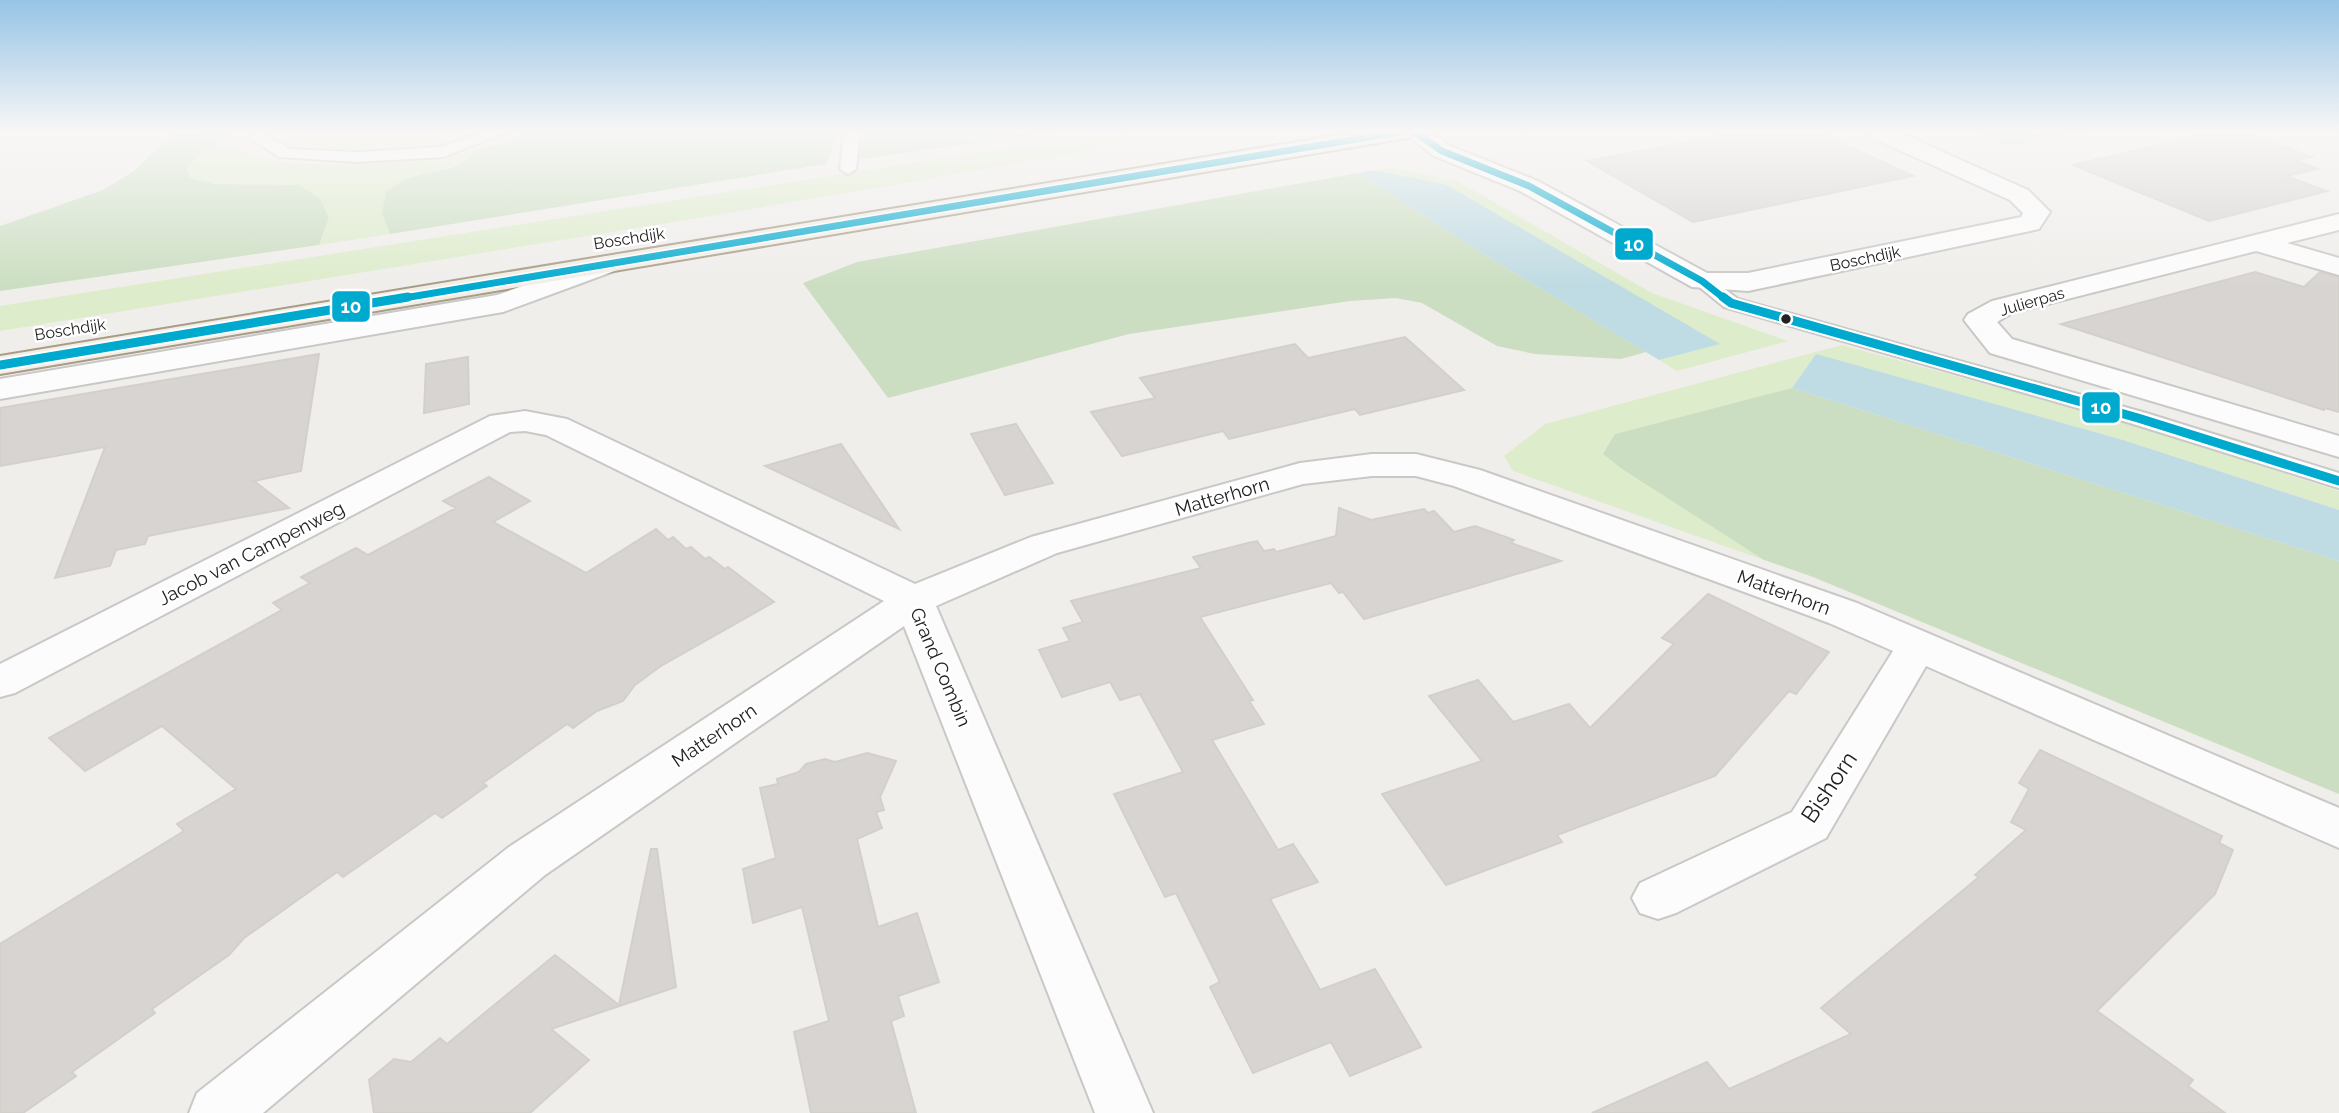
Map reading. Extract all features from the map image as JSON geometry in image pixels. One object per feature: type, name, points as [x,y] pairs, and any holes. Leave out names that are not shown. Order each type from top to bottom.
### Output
[{"type":"main road","name":"Boschdijk","points":[[0,340],[953,183]]},
{"type":"main road","name":"Boschdijk","points":[[0,365],[1106,183]]},
{"type":"street","name":"Boschdijk","points":[[1522,183],[1702,281],[1748,282],[2030,223],[2037,212],[2019,195],[1992,183]]},
{"type":"street","name":"Boschdijk","points":[[1527,183],[1530,186]]},
{"type":"street","name":"Julierpas","points":[[2339,222],[2001,307],[1979,320],[2001,346],[2339,447]]},
{"type":"street","points":[[2256,243],[2339,267]]},
{"type":"street","name":"Boschdijk","points":[[0,389],[503,303],[607,264]]},
{"type":"street","name":"Grand Combin","points":[[502,423],[526,421],[555,426],[914,600],[1124,1113]]},
{"type":"street","name":"Jacob van Campenweg","points":[[0,682],[502,423]]},
{"type":"street","name":"Matterhorn","points":[[218,1113],[527,861],[914,600],[1044,545],[1300,474],[1372,465],[1416,465],[1467,478],[1843,614],[2339,829]]},
{"type":"street","name":"Bishorn","points":[[1658,898],[1809,825],[1917,646]]},
{"type":"lane","points":[[1702,281],[1731,303],[1742,307],[2138,418],[2339,481]]},
{"type":"green space","points":[[115,183],[299,185],[320,199],[329,218],[319,245],[0,291],[0,226],[103,190]]},
{"type":"green space","points":[[210,183],[421,183],[382,214],[390,234],[319,245],[329,218],[299,185]]},
{"type":"green space","points":[[400,183],[708,183],[390,234],[382,214],[386,192]]},
{"type":"green space","points":[[785,183],[904,183],[0,331],[0,306]]},
{"type":"green space","points":[[1302,183],[1373,183],[1492,259],[1646,352],[1621,359],[1535,354],[1497,346],[1422,303],[1396,298],[1350,301],[1129,334],[888,398],[803,283],[857,262]]},
{"type":"green space","points":[[1437,183],[1461,183],[1652,293],[1788,341],[1677,371],[1659,360],[1718,344],[1447,185]]},
{"type":"green space","points":[[1842,345],[2131,424],[2339,491],[2339,510],[2123,440],[1816,355],[1792,388],[1615,434],[1625,471],[1764,560],[1513,471],[1504,456],[1545,424]]},
{"type":"green space","points":[[1792,388],[2339,561],[2339,794],[1813,577],[1764,560],[1625,471],[1603,454],[1615,434]]},
{"type":"water","points":[[1373,183],[1447,185],[1720,344],[1659,360],[1492,259]]},
{"type":"water","points":[[1816,354],[2123,440],[2339,510],[2339,561],[1792,388]]},
{"type":"building","points":[[1625,183],[1880,183],[1693,222]]},
{"type":"building","points":[[2117,183],[2305,183],[2327,191],[2209,221]]},
{"type":"building","points":[[2255,272],[2304,287],[2320,272],[2339,277],[2339,412],[2325,408],[2324,410],[2061,324]]},
{"type":"building","points":[[1405,337],[1464,390],[1360,415],[1355,409],[1229,439],[1223,431],[1122,456],[1091,412],[1155,398],[1140,378],[1295,344],[1308,358]]},
{"type":"building","points":[[319,354],[301,471],[254,481],[289,508],[148,536],[145,544],[116,550],[110,566],[55,578],[105,447],[0,466],[0,408]]},
{"type":"building","points":[[468,357],[469,404],[424,413],[426,364]]},
{"type":"building","points":[[1016,424],[1053,483],[1005,495],[971,434]]},
{"type":"building","points":[[841,444],[899,529],[765,466]]},
{"type":"building","points":[[489,477],[530,501],[493,522],[586,573],[656,529],[668,540],[673,537],[686,549],[691,547],[705,559],[709,557],[725,569],[728,567],[774,602],[661,666],[635,685],[623,701],[597,711],[573,728],[567,724],[483,783],[487,786],[442,818],[435,813],[343,877],[337,872],[244,938],[229,955],[152,1009],[155,1013],[72,1072],[76,1076],[23,1113],[0,1113],[0,944],[184,831],[177,824],[236,789],[162,726],[85,771],[49,738],[282,610],[273,603],[310,583],[301,577],[356,548],[368,555],[456,508],[443,501]]},
{"type":"building","points":[[1339,508],[1371,520],[1424,509],[1428,513],[1434,511],[1454,532],[1475,526],[1514,540],[1511,543],[1561,561],[1364,619],[1343,592],[1339,593],[1331,583],[1200,617],[1253,700],[1249,701],[1264,724],[1212,740],[1278,850],[1293,844],[1318,882],[1270,899],[1320,990],[1375,969],[1421,1047],[1350,1076],[1331,1042],[1253,1073],[1210,987],[1220,982],[1176,893],[1165,897],[1114,794],[1183,772],[1140,694],[1120,700],[1110,682],[1062,697],[1039,650],[1070,641],[1063,628],[1083,622],[1071,601],[1201,568],[1193,557],[1248,543],[1257,541],[1264,551],[1274,549],[1276,552],[1336,536]]},
{"type":"building","points":[[1708,594],[1829,652],[1796,694],[1789,691],[1715,776],[1557,835],[1562,842],[1446,885],[1382,794],[1482,761],[1429,696],[1478,680],[1513,722],[1569,704],[1590,728],[1674,644],[1662,638]]},
{"type":"building","points":[[2040,750],[2222,836],[2219,843],[2233,850],[2215,894],[2097,1011],[2193,1080],[2188,1086],[2225,1113],[1592,1113],[1707,1062],[1729,1089],[1851,1034],[1821,1008],[1979,877],[1975,875],[2026,830],[2011,822],[2029,789],[2019,783]]},
{"type":"building","points":[[867,753],[896,761],[880,797],[884,810],[876,812],[882,828],[857,839],[878,927],[917,913],[939,982],[898,996],[904,1016],[891,1021],[916,1113],[811,1113],[794,1032],[829,1021],[802,907],[753,923],[743,869],[776,858],[760,788],[778,784],[777,779],[799,772],[806,764],[825,759],[835,762]]},
{"type":"building","points":[[651,849],[657,849],[676,987],[551,1029],[589,1060],[530,1113],[374,1113],[369,1080],[394,1059],[411,1062],[440,1038],[447,1044],[555,955],[619,1005]]},
{"type":"transit line","name":"10","points":[[0,365],[1093,183]]},
{"type":"transit line","name":"10","points":[[1521,183],[1702,281],[1731,303],[2138,418],[2339,481]]}]
